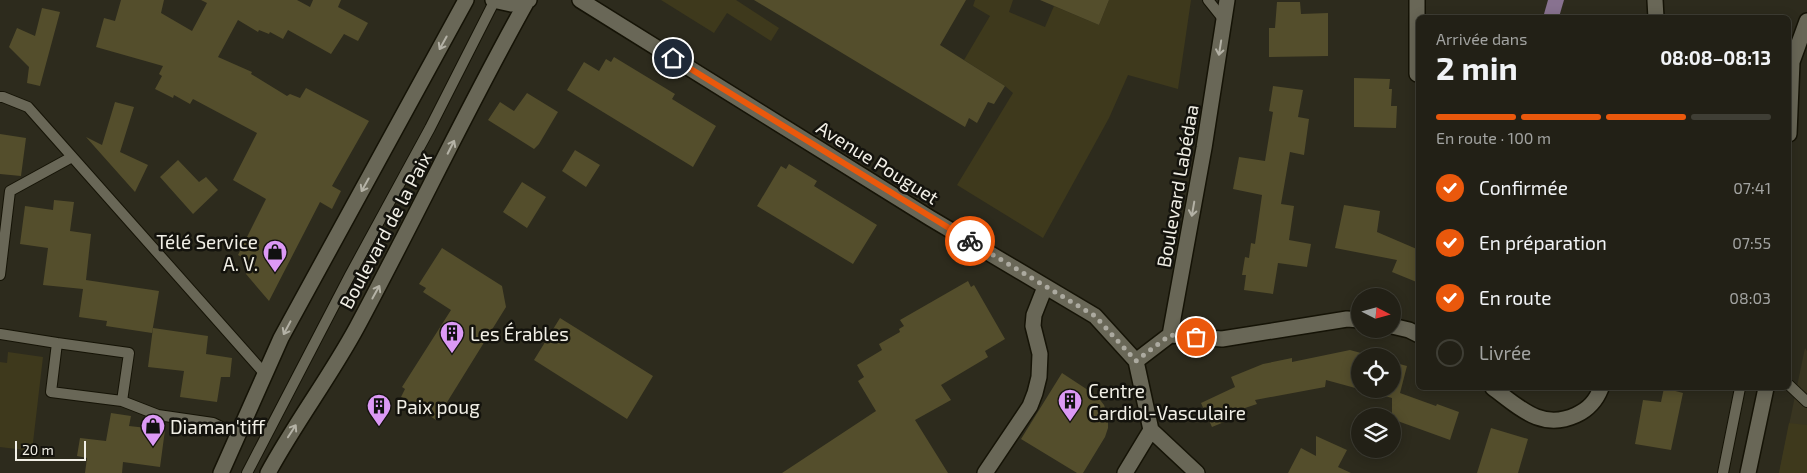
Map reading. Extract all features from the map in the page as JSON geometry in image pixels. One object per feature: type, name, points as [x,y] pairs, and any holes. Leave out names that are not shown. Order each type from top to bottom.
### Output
[{"type":"street","name":"Boulevard de la Paix","points":[[221,473],[281,338],[466,0]]},
{"type":"street","points":[[494,0],[511,4],[528,0]]},
{"type":"street","name":"Boulevard de la Paix","points":[[268,473],[283,445],[348,343],[408,233],[507,37],[528,0]]},
{"type":"street","name":"Avenue Pouguet","points":[[580,0],[922,213],[1095,316],[1136,361]]},
{"type":"street","name":"Boulevard Labédaa","points":[[1170,335],[1204,148],[1227,0]]},
{"type":"street","points":[[1417,0],[1417,15]]},
{"type":"street","points":[[1655,0],[1656,15]]},
{"type":"street","points":[[1791,86],[1792,62],[1807,21]]},
{"type":"street","points":[[985,473],[1030,406],[1035,393],[1039,377],[1040,354],[1033,326],[1034,315],[1046,287]]},
{"type":"street","points":[[1196,473],[1151,430],[1136,361],[1170,335],[1222,339],[1351,319]]},
{"type":"street","points":[[1401,328],[1416,334]]},
{"type":"street","points":[[1496,390],[1528,414],[1542,419],[1558,421],[1584,411],[1597,398],[1600,390]]},
{"type":"street","points":[[1748,473],[1766,390]]},
{"type":"street","points":[[1125,473],[1151,430]]},
{"type":"lane","points":[[247,473],[350,275],[430,128],[494,0]]},
{"type":"lane","points":[[1208,0],[1224,20]]},
{"type":"lane","points":[[0,97],[28,107],[265,374]]},
{"type":"lane","points":[[0,275],[10,191],[72,157]]},
{"type":"lane","points":[[0,334],[129,353],[122,400]]},
{"type":"lane","points":[[57,343],[50,392],[122,400],[158,415],[213,423],[238,435]]},
{"type":"lane","points":[[1791,387],[1807,402]]},
{"type":"lane","points":[[1724,473],[1740,390]]},
{"type":"shaded area","points":[[661,0],[736,0],[779,28],[771,41],[727,13],[714,33]]},
{"type":"shaded area","points":[[975,0],[1013,0],[1009,12],[1045,27],[1054,6],[1099,25],[1109,0],[1191,0],[1178,89],[1128,75],[1109,118],[1043,238],[957,185],[1013,93],[964,60],[990,16],[973,6]]},
{"type":"shaded area","points":[[1548,0],[1564,0],[1560,15],[1544,14]]},
{"type":"shaded area","points":[[1805,348],[1807,351],[1807,473],[1779,473]]},
{"type":"shaded area","points":[[8,352],[43,357],[32,451],[0,447],[0,362],[7,363]]},
{"type":"shaded area","points":[[1789,423],[1807,425],[1807,473],[1779,473]]},
{"type":"building","points":[[121,0],[164,0],[161,13],[192,31],[207,3],[201,0],[297,0],[310,7],[313,0],[341,0],[338,7],[368,23],[358,41],[344,34],[331,54],[288,30],[283,39],[270,32],[269,34],[259,30],[258,32],[238,20],[218,57],[252,72],[251,74],[287,96],[290,94],[300,98],[306,88],[369,121],[332,186],[341,191],[332,209],[320,202],[269,301],[246,274],[252,263],[238,255],[266,199],[233,180],[257,133],[193,99],[190,104],[174,95],[173,98],[155,89],[162,76],[159,74],[163,66],[96,47],[104,18],[115,21]]},
{"type":"building","points":[[754,0],[966,0],[940,45],[1005,86],[994,104],[988,102],[977,123],[969,118],[965,127]]},
{"type":"building","points":[[1040,0],[1109,0],[1099,25]]},
{"type":"building","points":[[1277,2],[1300,2],[1301,14],[1328,13],[1328,56],[1269,57],[1269,28],[1275,28]]},
{"type":"building","points":[[42,8],[60,12],[40,86],[27,83],[29,67],[9,47],[17,28],[35,36]]},
{"type":"building","points":[[614,57],[675,94],[672,99],[716,126],[693,167],[567,90],[584,62],[599,71],[606,59],[611,62]]},
{"type":"building","points":[[1354,78],[1390,79],[1389,89],[1392,89],[1391,106],[1397,106],[1396,128],[1354,127]]},
{"type":"building","points":[[1273,86],[1303,90],[1298,117],[1309,119],[1304,155],[1290,152],[1281,204],[1294,206],[1289,240],[1311,244],[1307,267],[1278,263],[1273,294],[1244,290],[1246,275],[1242,275],[1245,257],[1249,258],[1251,243],[1255,244],[1262,195],[1233,189],[1239,157],[1265,161],[1273,112],[1269,111]]},
{"type":"building","points":[[527,93],[558,112],[534,149],[488,120],[500,102],[514,111]]},
{"type":"building","points":[[115,102],[134,107],[120,152],[148,165],[135,192],[86,137],[102,145]]},
{"type":"building","points":[[0,134],[26,138],[21,176],[0,174]]},
{"type":"building","points":[[575,150],[600,165],[586,187],[562,171]]},
{"type":"building","points":[[178,160],[199,182],[206,177],[218,190],[193,214],[160,177]]},
{"type":"building","points":[[789,164],[817,181],[814,186],[877,225],[853,264],[757,206],[781,166],[786,169]]},
{"type":"building","points":[[522,182],[546,197],[527,228],[503,212]]},
{"type":"building","points":[[54,200],[74,202],[70,231],[91,234],[86,280],[159,291],[152,333],[106,326],[107,321],[79,317],[83,289],[43,285],[48,248],[20,244],[25,206],[53,210]]},
{"type":"building","points":[[1344,205],[1380,211],[1377,232],[1416,249],[1416,282],[1392,272],[1397,260],[1335,248]]},
{"type":"building","name":"Les Érables","points":[[442,248],[502,286],[506,307],[436,420],[401,397],[405,389],[402,387],[451,310],[423,292],[426,288],[419,284]]},
{"type":"building","points":[[968,281],[971,287],[974,285],[1005,339],[985,351],[988,357],[941,385],[951,400],[915,420],[948,473],[782,473],[876,411],[858,381],[864,377],[857,365],[882,350],[879,344],[900,332],[899,329],[904,326],[900,320]]},
{"type":"building","points":[[560,318],[653,376],[627,419],[534,360]]},
{"type":"building","points":[[153,328],[208,336],[206,354],[232,358],[230,377],[221,377],[217,402],[180,397],[184,371],[148,367]]},
{"type":"building","points":[[1351,350],[1351,387],[1326,380],[1325,387],[1255,400],[1257,404],[1245,408],[1246,413],[1212,427],[1201,403],[1235,387],[1231,377],[1263,364],[1292,358],[1292,362]]},
{"type":"building","points":[[1401,364],[1407,366],[1401,389]]},
{"type":"building","name":"Centre Cardiol-Vasculaire","points":[[1062,373],[1097,396],[1104,405],[1108,416],[1108,428],[1105,437],[1083,473],[1077,473],[1021,439]]},
{"type":"building","points":[[1664,390],[1683,393],[1671,450],[1635,444],[1643,400],[1661,402]]},
{"type":"building","points":[[1401,393],[1459,412],[1450,440],[1401,422],[1401,408],[1392,408],[1392,398],[1401,398]]},
{"type":"building","points":[[111,413],[131,416],[129,426],[165,430],[160,467],[123,462],[122,473],[85,473],[87,458],[77,456],[80,438],[106,441]]},
{"type":"building","points":[[1491,428],[1528,439],[1518,473],[1477,473]]},
{"type":"building","points":[[1316,436],[1347,450],[1338,467],[1351,473],[1288,473],[1301,448],[1316,456]]},
{"type":"way so far","points":[[970,241],[1095,316],[1136,361],[1170,335],[1196,337]]},
{"type":"place","name":"Télé Service A. V.","points":[[275,273]]},
{"type":"place","name":"Les Érables","points":[[452,354]]},
{"type":"place","name":"Centre Cardiol-Vasculaire","points":[[1070,422]]},
{"type":"place","name":"Paix poug","points":[[379,427]]},
{"type":"place","name":"Diaman'tiff","points":[[153,447]]},
{"type":"route","points":[[673,58],[970,241]]}]
